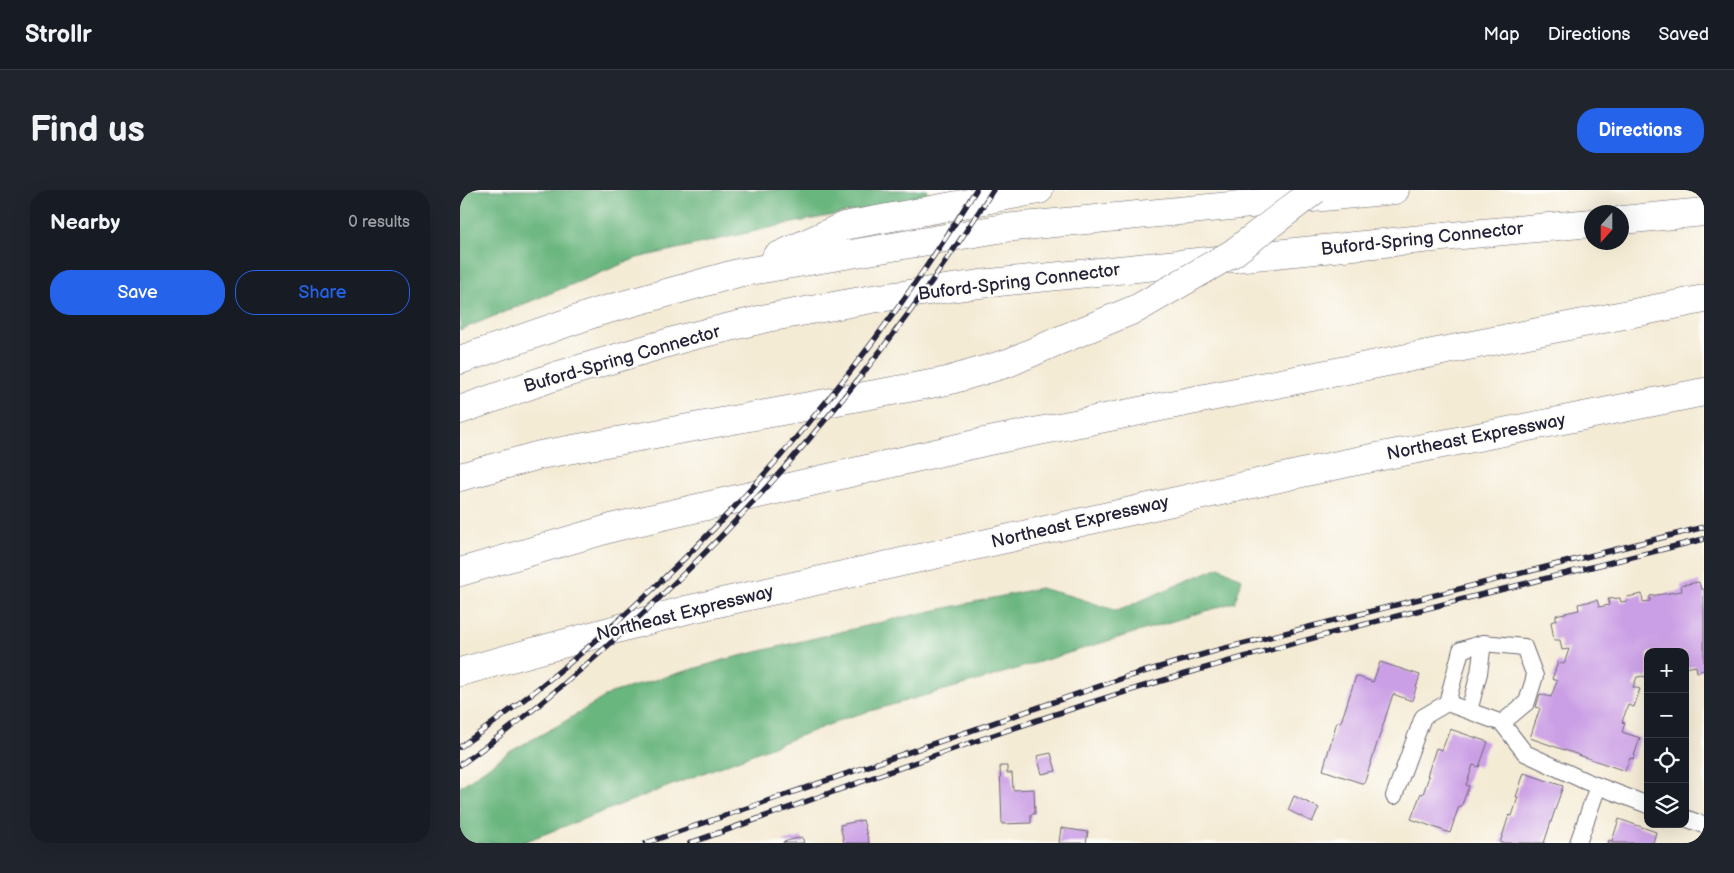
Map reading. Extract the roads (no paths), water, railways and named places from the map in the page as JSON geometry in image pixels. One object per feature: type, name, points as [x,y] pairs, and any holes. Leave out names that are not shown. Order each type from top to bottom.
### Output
[{"type":"highway","points":[[738,273],[844,226],[1039,190]]},
{"type":"highway","points":[[460,477],[540,455],[947,381],[1008,362],[1138,308],[1233,253],[1315,190]]},
{"type":"highway","points":[[460,360],[598,312],[738,273],[1004,228],[1395,190]]},
{"type":"highway","points":[[1629,219],[1704,212]]},
{"type":"highway","name":"Buford-Spring Connector","points":[[460,410],[556,376],[684,338],[767,318],[872,299],[980,284],[1584,224]]},
{"type":"highway","points":[[460,572],[615,527],[984,442],[1704,299]]},
{"type":"highway","name":"Northeast Expressway","points":[[460,672],[686,610],[1347,462],[1704,392]]},
{"type":"street","points":[[1469,711],[1479,673],[1483,643]]},
{"type":"street","points":[[1394,796],[1423,717],[1447,703],[1461,650],[1483,643],[1524,646],[1535,676],[1527,702],[1502,723]]},
{"type":"street","points":[[1447,703],[1502,723],[1525,753],[1598,786],[1644,803]]},
{"type":"street","points":[[1578,843],[1598,786]]},
{"type":"street","points":[[1689,819],[1704,825]]},
{"type":"railway","points":[[460,747],[536,690],[609,629],[679,564],[746,495],[809,423],[868,348],[924,270],[976,190]]},
{"type":"railway","points":[[460,765],[524,717],[585,666],[678,580],[728,529],[824,422],[869,366],[912,309],[993,190]]},
{"type":"railway","points":[[646,843],[1126,677],[1218,650],[1704,527]]},
{"type":"railway","points":[[690,843],[1055,714],[1178,676],[1374,622],[1704,539]]}]
